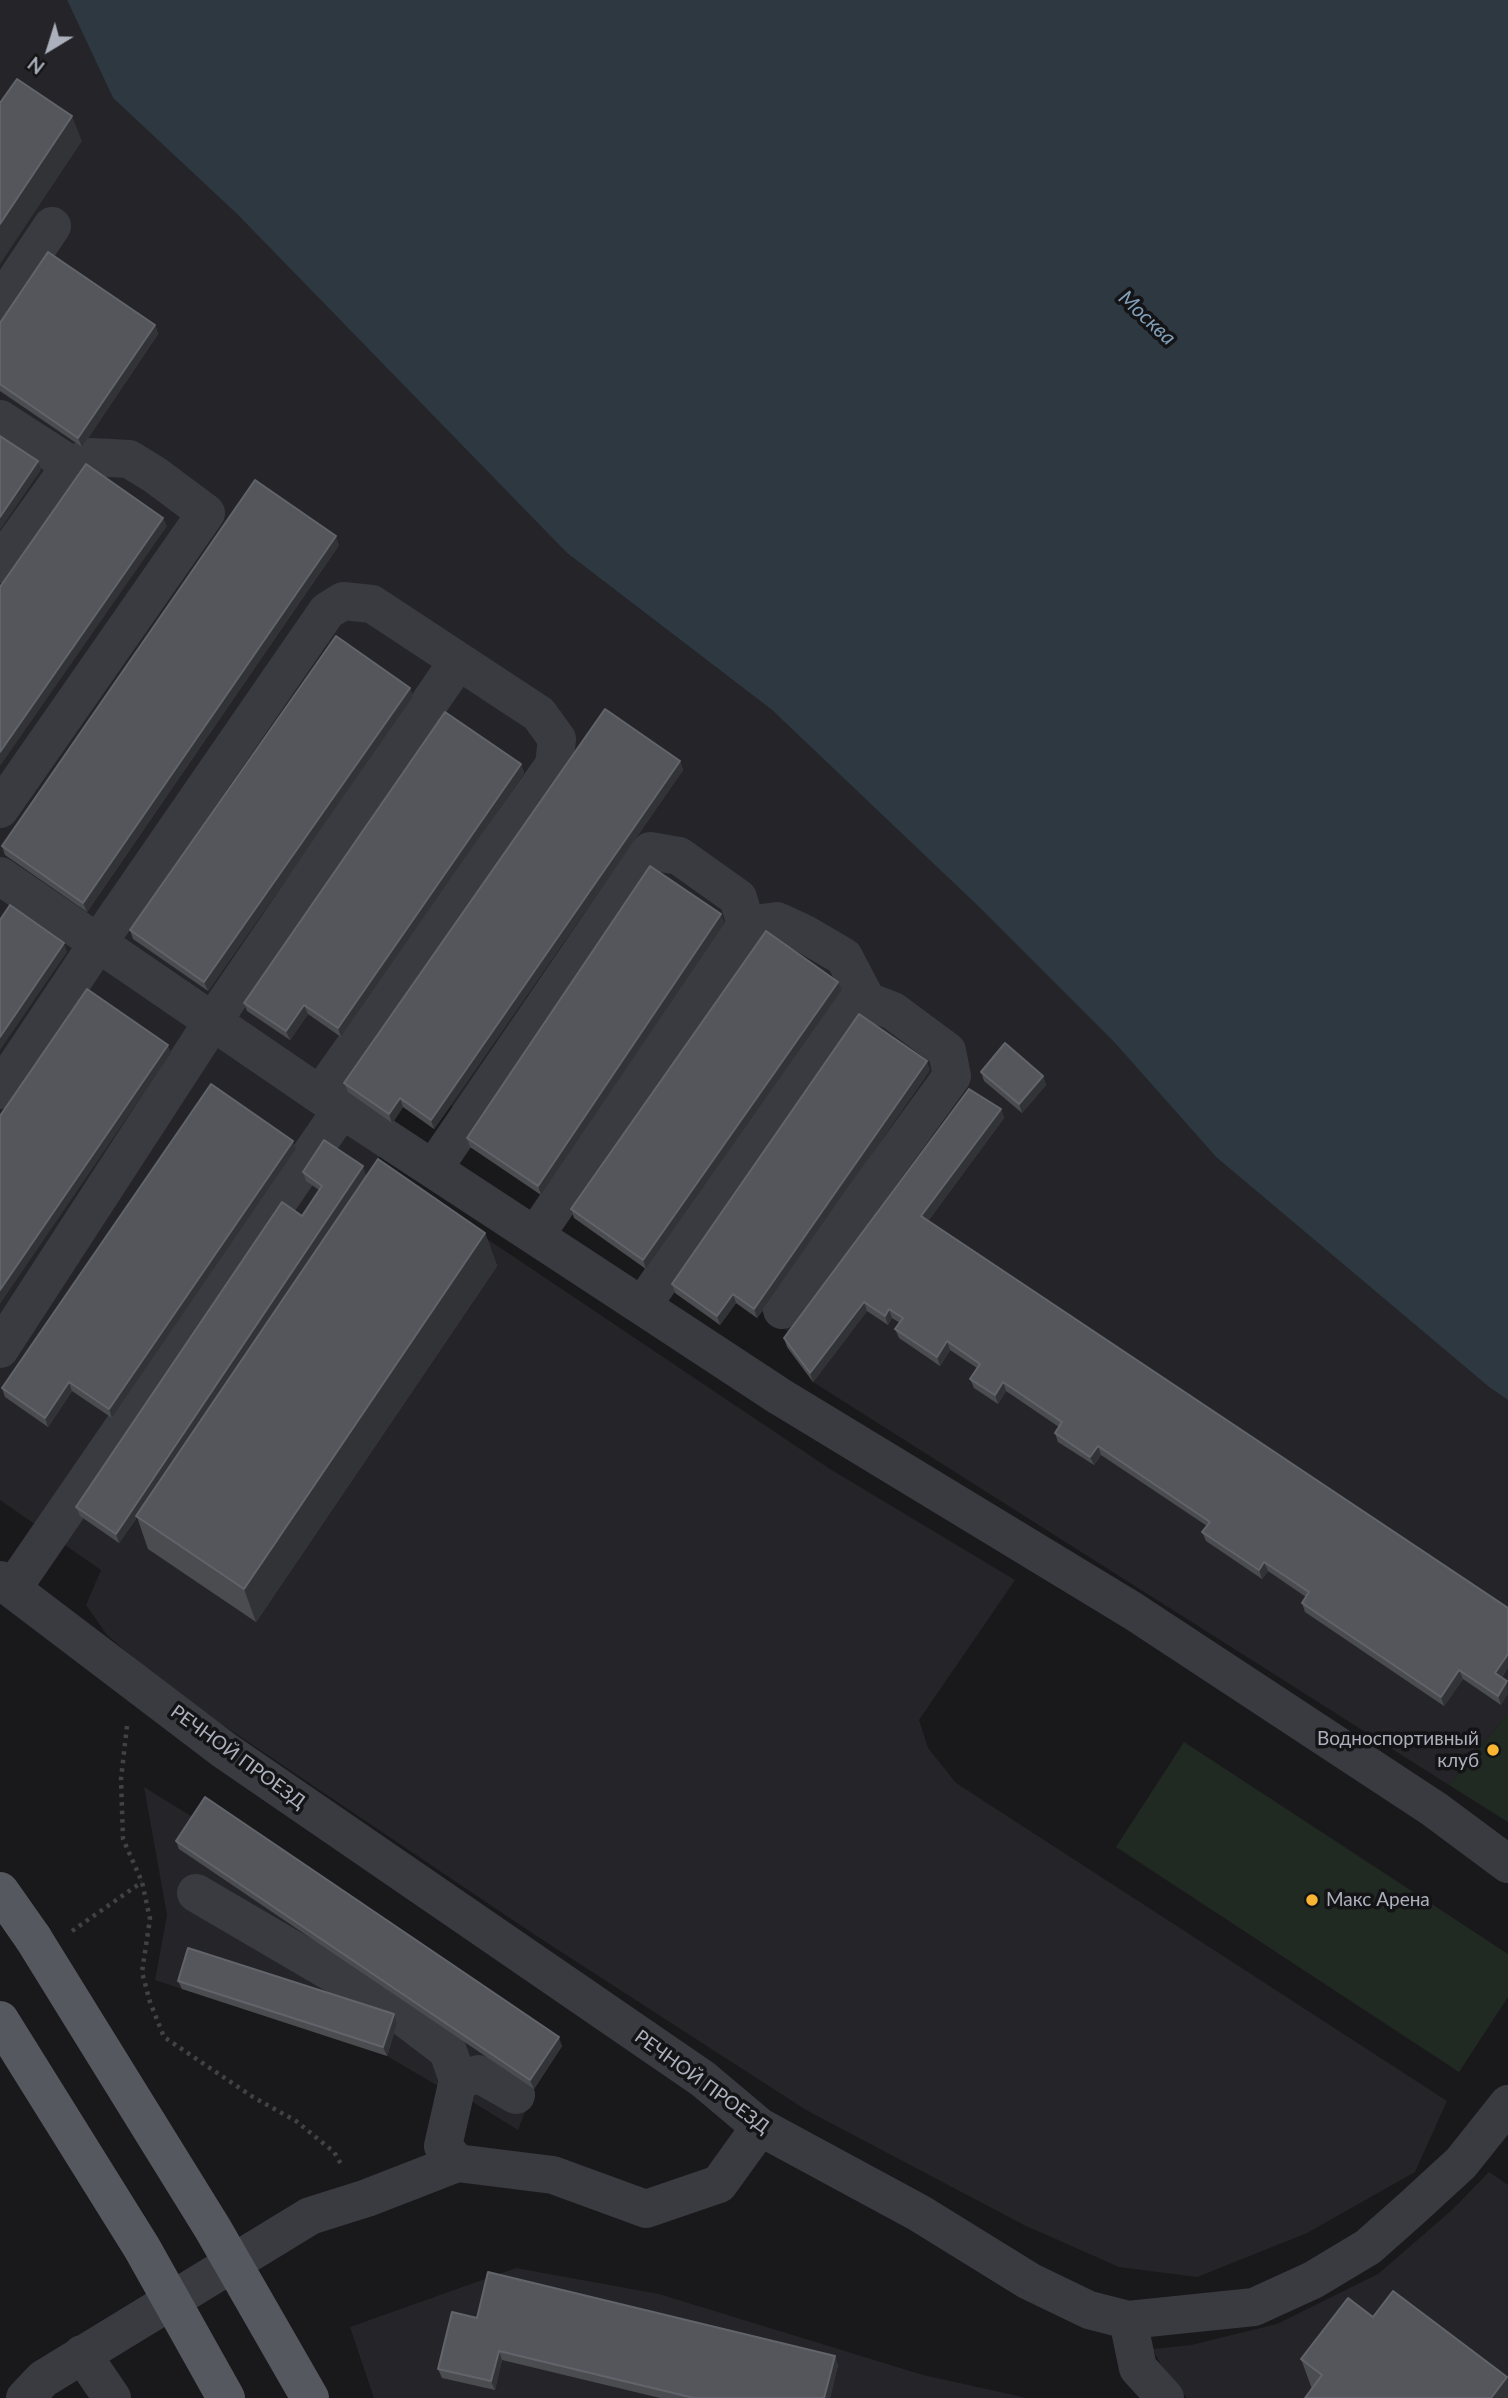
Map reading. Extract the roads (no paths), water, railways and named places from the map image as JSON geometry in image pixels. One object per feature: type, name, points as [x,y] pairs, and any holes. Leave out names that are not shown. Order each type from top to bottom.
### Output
[{"type":"main road","points":[[0,1891],[33,1938],[213,2229],[310,2398]]},
{"type":"main road","points":[[0,2020],[142,2248],[226,2398]]},
{"type":"street","points":[[0,304],[52,226]]},
{"type":"street","points":[[0,419],[71,465]]},
{"type":"street","points":[[0,564],[71,465],[92,457],[129,459],[206,513],[0,809]]},
{"type":"street","points":[[0,1090],[327,611],[343,601],[373,604],[538,714],[557,739],[554,765],[6,1585]]},
{"type":"street","points":[[0,1349],[213,1021],[458,661]]},
{"type":"street","points":[[433,1169],[650,851],[679,856],[738,898],[746,925]]},
{"type":"street","points":[[0,876],[331,1102],[779,1396],[1133,1611],[1434,1809],[1508,1864]]},
{"type":"street","points":[[535,1236],[746,925],[777,921],[844,957],[867,1001],[893,1012],[947,1051],[952,1076],[782,1310]]},
{"type":"street","points":[[642,1306],[848,1010],[867,1001]]},
{"type":"street","name":"РЕЧНОЙ ПРОЕЗД","points":[[6,1585],[224,1750],[703,2079],[760,2126],[919,2213],[1029,2281],[1089,2310],[1128,2320],[1254,2307],[1313,2280],[1368,2247],[1412,2208],[1461,2163],[1508,2104]]},
{"type":"street","points":[[196,1893],[389,2006],[448,2051],[458,2080],[443,2146],[457,2163]]},
{"type":"street","points":[[458,2080],[479,2074],[516,2095]]},
{"type":"street","points":[[24,2398],[43,2379],[82,2354],[310,2216],[361,2200],[457,2163],[554,2175],[646,2209],[719,2184],[760,2126]]},
{"type":"street","points":[[1128,2320],[1138,2368],[1165,2398]]},
{"type":"street","points":[[82,2354],[112,2398]]},
{"type":"water","name":"Москва","points":[[67,0],[1508,0],[1508,1400],[1489,1387],[1216,1157],[1115,1043],[978,906],[772,710],[567,553],[237,214],[113,98]]},
{"type":"place","name":"Водноспортивный клуб","points":[[1493,1750]]},
{"type":"place","name":"Макс Арена","points":[[1312,1900]]}]
